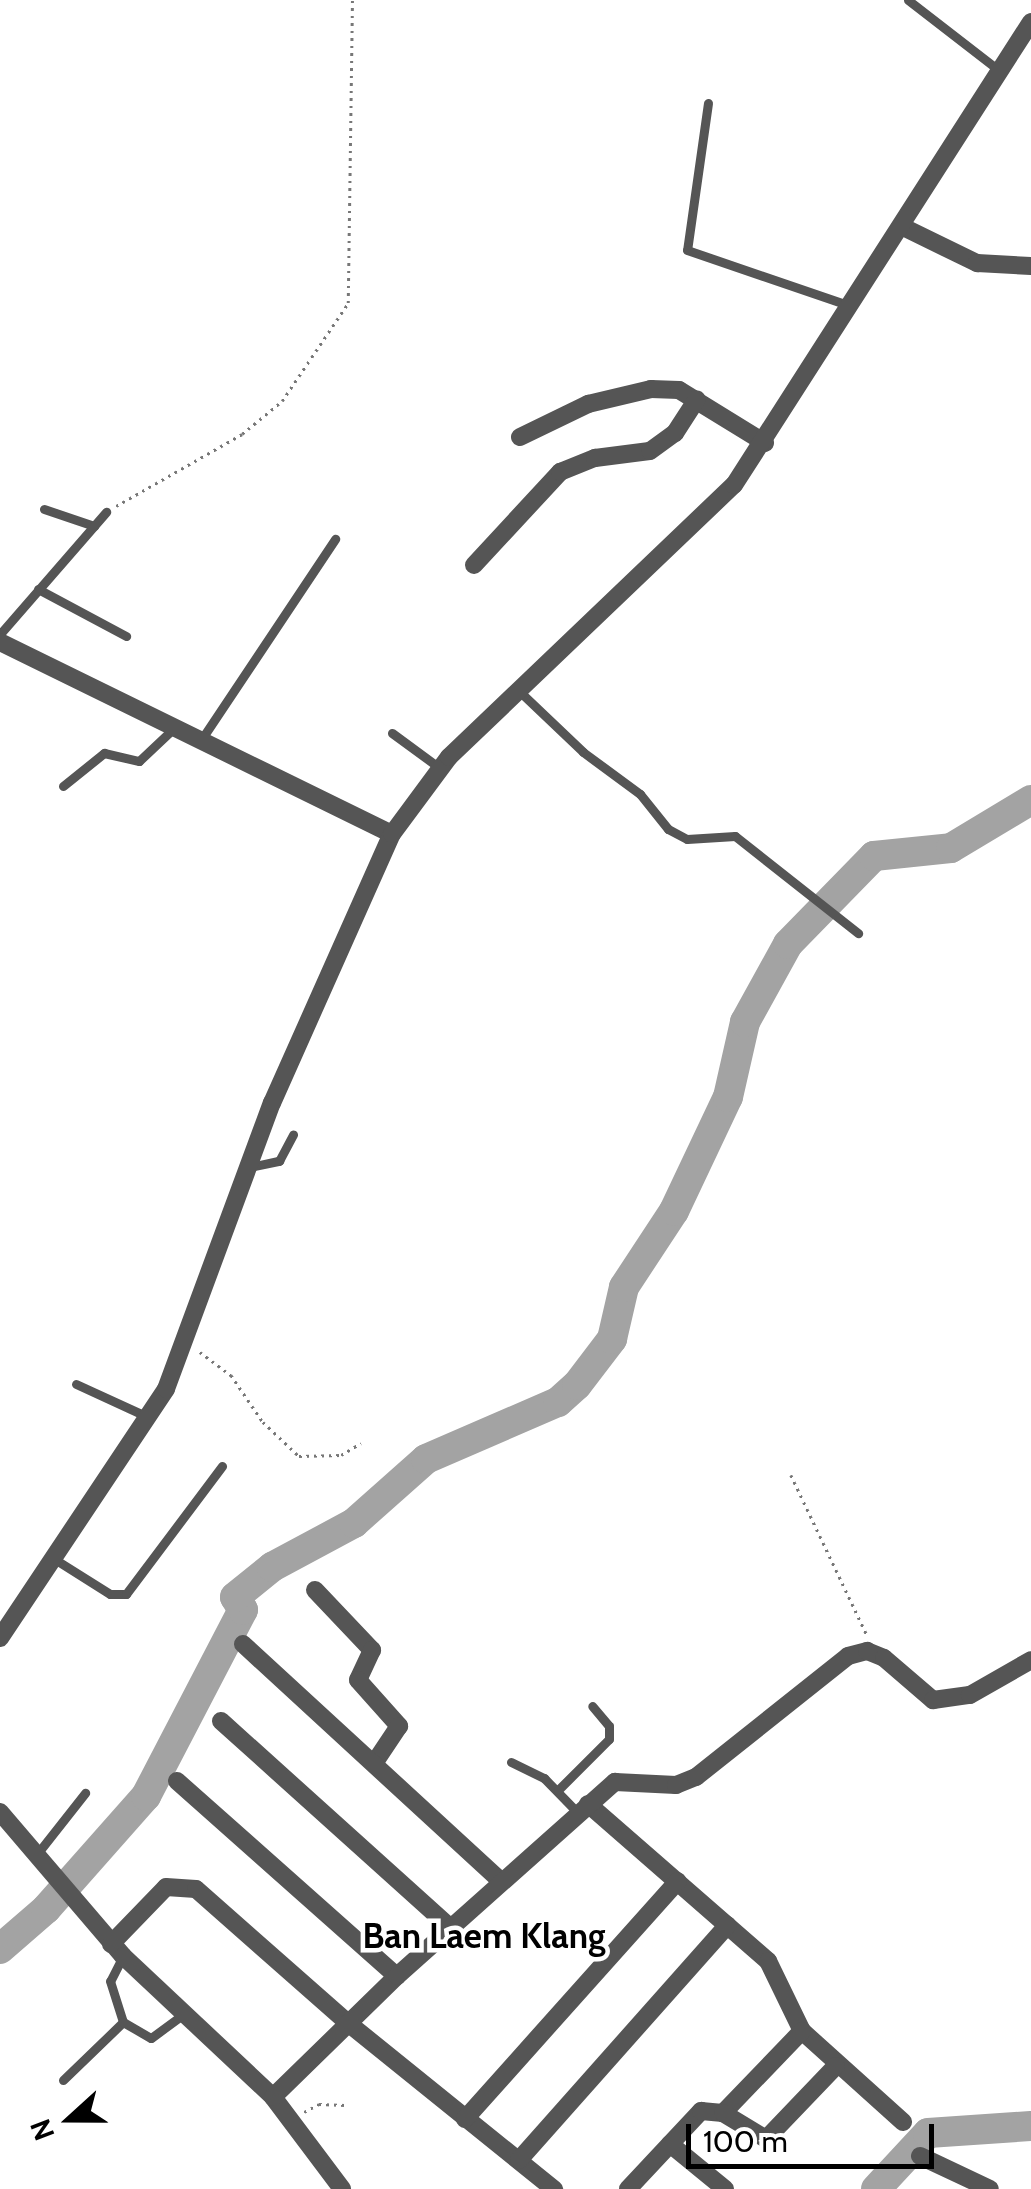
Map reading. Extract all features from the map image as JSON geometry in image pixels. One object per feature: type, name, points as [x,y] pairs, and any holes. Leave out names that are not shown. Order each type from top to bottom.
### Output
[{"type":"street","points":[[3,1625],[56,1560],[149,1418],[187,1342],[247,1167],[392,834],[441,768],[734,485],[1031,22]]},
{"type":"street","points":[[901,226],[977,263],[1031,266]]},
{"type":"street","points":[[520,438],[615,395],[680,390],[765,442]]},
{"type":"street","points":[[474,565],[560,472],[594,458],[650,451],[676,433],[697,400]]},
{"type":"street","points":[[0,642],[392,834]]},
{"type":"street","points":[[315,1590],[372,1650],[358,1680],[399,1726],[375,1762]]},
{"type":"street","points":[[242,1644],[502,1881]]},
{"type":"street","points":[[273,2097],[450,1927],[622,1778],[676,1785],[696,1778],[834,1666],[867,1652],[934,1700],[970,1695],[1031,1660]]},
{"type":"street","points":[[221,1721],[450,1927]]},
{"type":"street","points":[[177,1780],[397,1976]]},
{"type":"street","points":[[583,1809],[678,1881],[768,1961],[802,2031],[836,2066],[903,2122]]},
{"type":"street","points":[[0,1812],[55,1882],[117,1950],[187,2011],[273,2097],[342,2189]]},
{"type":"street","points":[[465,2119],[678,1881]]},
{"type":"street","points":[[117,1950],[166,1887],[186,1884],[348,2023],[554,2189]]},
{"type":"street","points":[[518,2160],[728,1925]]},
{"type":"street","points":[[723,2113],[802,2031]]},
{"type":"street","points":[[628,2189],[700,2111],[723,2113],[756,2138],[766,2139],[836,2066]]},
{"type":"street","points":[[670,2144],[724,2189]]},
{"type":"street","points":[[920,2156],[982,2187]]},
{"type":"lane","points":[[908,0],[1000,71]]},
{"type":"lane","points":[[708,103],[687,250],[850,306]]},
{"type":"lane","points":[[44,510],[94,526]]},
{"type":"lane","points":[[0,634],[106,512]]},
{"type":"lane","points":[[202,740],[335,539]]},
{"type":"lane","points":[[38,589],[126,636]]},
{"type":"lane","points":[[518,690],[584,752],[640,794],[668,829],[687,838],[734,836],[858,934]]},
{"type":"lane","points":[[63,786],[104,753],[138,762],[175,727]]},
{"type":"lane","points":[[392,734],[441,768]]},
{"type":"lane","points":[[247,1167],[279,1162],[293,1135]]},
{"type":"lane","points":[[76,1384],[149,1418]]},
{"type":"lane","points":[[56,1560],[110,1594],[126,1594],[222,1466]]},
{"type":"lane","points":[[558,1790],[609,1739],[609,1726],[592,1706]]},
{"type":"lane","points":[[511,1762],[583,1809]]},
{"type":"lane","points":[[35,1857],[85,1793]]},
{"type":"lane","points":[[117,1950],[110,1981],[123,2022],[151,2038],[187,2011]]},
{"type":"lane","points":[[63,2080],[123,2022]]},
{"type":"path","points":[[106,512],[242,434],[282,401],[348,303],[352,0]]},
{"type":"path","points":[[187,1342],[230,1376],[263,1422],[300,1456],[319,1460],[361,1443]]},
{"type":"path","points":[[791,1474],[866,1632],[867,1652]]},
{"type":"path","points":[[293,2122],[319,2104],[345,2105]]},
{"type":"waterway","points":[[0,1949],[46,1909],[146,1796],[243,1610],[235,1597],[272,1567],[354,1523],[426,1459],[558,1402],[577,1385],[612,1339],[624,1287],[674,1211],[728,1097],[745,1022],[788,944],[874,856],[951,848],[1031,800]]},
{"type":"waterway","points":[[876,2189],[928,2133],[1031,2126]]},
{"type":"district","name":"Ban Laem Klang","points":[[484,1936]]}]
